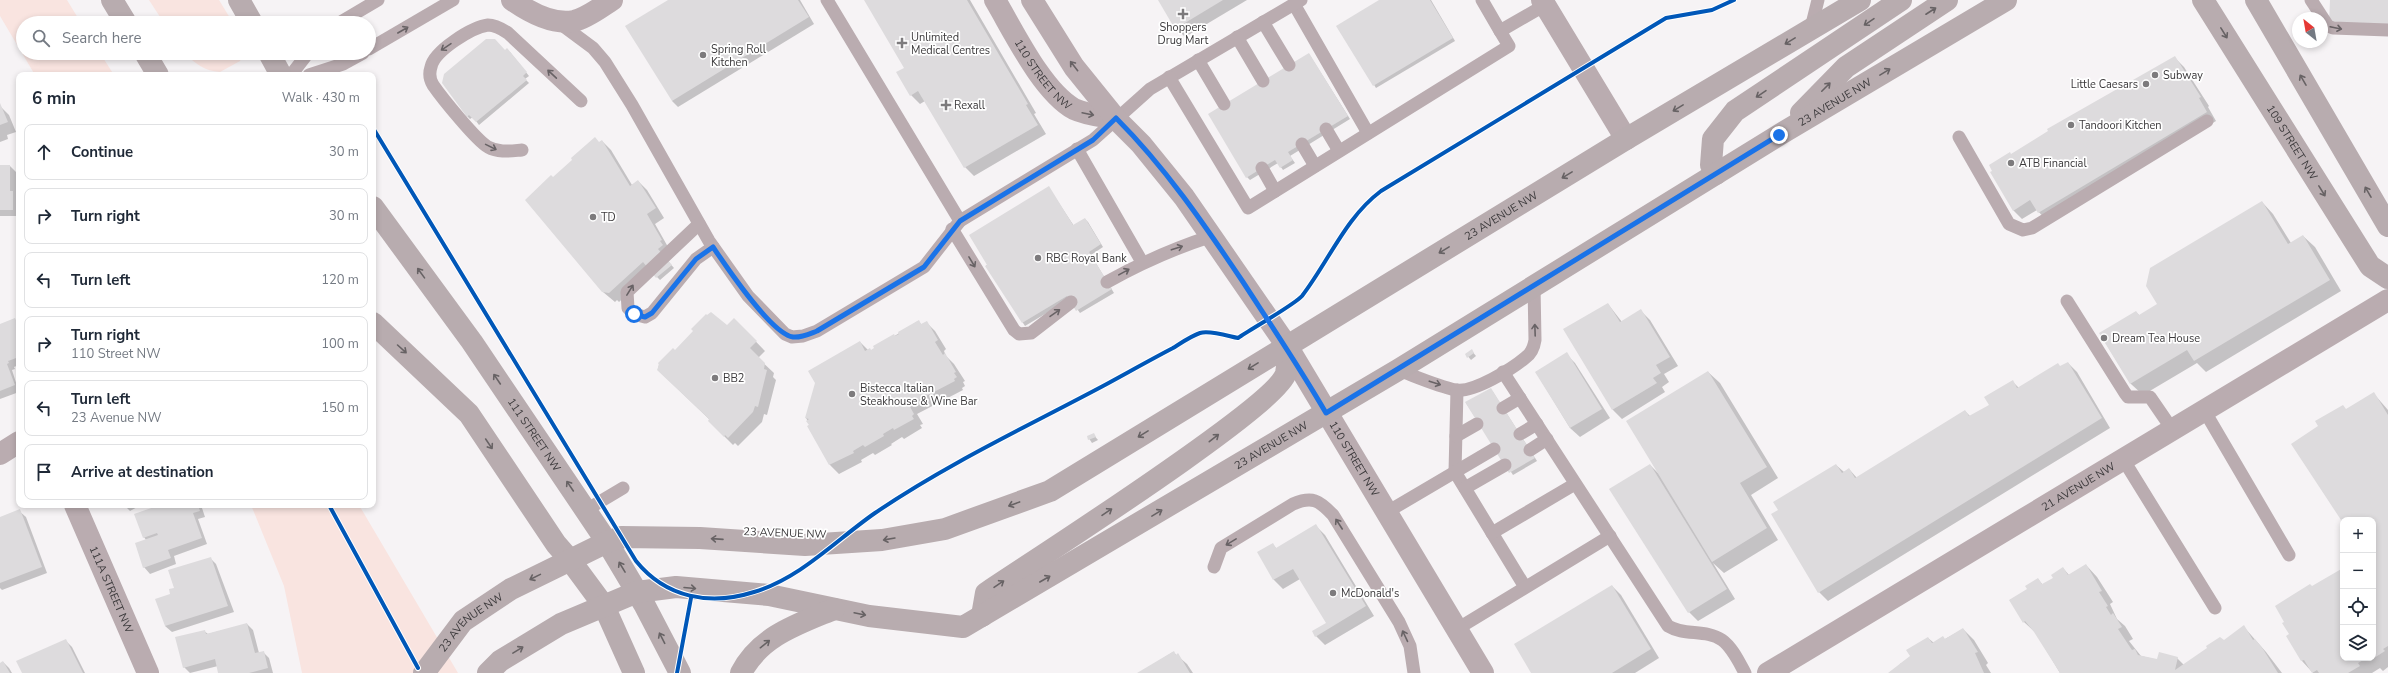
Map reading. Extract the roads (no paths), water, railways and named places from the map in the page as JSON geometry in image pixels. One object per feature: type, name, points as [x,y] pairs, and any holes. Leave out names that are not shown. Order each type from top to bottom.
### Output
[{"type":"main road","points":[[112,0],[122,16]]},
{"type":"main road","points":[[239,0],[248,16]]},
{"type":"main road","name":"23 AVENUE NW","points":[[424,673],[463,621],[511,589],[607,542],[621,537],[700,538],[806,545],[882,540],[945,529],[1050,491],[1626,139],[1860,0]]},
{"type":"main road","points":[[1716,174],[1710,165],[1713,139],[1735,111],[1901,0]]},
{"type":"main road","points":[[1779,135],[1846,67],[1947,0]]},
{"type":"main road","name":"23 AVENUE NW","points":[[488,673],[500,661],[561,624],[637,592],[676,587],[762,594],[869,616],[963,627],[1398,370],[1779,135],[2006,0]]},
{"type":"main road","name":"109 STREET NW","points":[[2203,0],[2370,266],[2388,278]]},
{"type":"main road","points":[[2256,0],[2388,226]]},
{"type":"main road","points":[[149,60],[156,72]]},
{"type":"main road","points":[[273,60],[279,72]]},
{"type":"main road","name":"111 STREET NW","points":[[376,211],[472,342],[586,510],[637,592],[680,673]]},
{"type":"main road","points":[[376,326],[469,414],[556,544],[570,560],[604,606],[634,673]]},
{"type":"main road","points":[[982,616],[986,593],[1191,455],[1272,392],[1286,373],[1287,346]]},
{"type":"main road","points":[[741,673],[749,657],[780,632],[834,609]]},
{"type":"street","points":[[512,0],[521,7],[558,22],[575,21],[612,0]]},
{"type":"street","name":"110 STREET NW","points":[[995,0],[1049,87],[1073,108],[1084,113],[1116,118]]},
{"type":"street","name":"110 STREET NW","points":[[1032,0],[1067,57],[1116,118],[1141,144],[1212,236],[1287,346],[1482,673]]},
{"type":"street","points":[[1544,2],[1626,139]]},
{"type":"street","name":"21 AVENUE NW","points":[[1768,673],[1792,667],[2172,429],[2388,300]]},
{"type":"street","points":[[0,454],[16,444]]},
{"type":"street","name":"111A STREET NW","points":[[76,508],[148,673]]},
{"type":"lane","points":[[351,16],[378,0]]},
{"type":"lane","points":[[376,45],[453,0]]},
{"type":"lane","points":[[827,0],[956,225],[1014,330],[1019,334],[1031,332],[1071,302]]},
{"type":"lane","points":[[1169,77],[1248,208],[1509,46],[1482,0]]},
{"type":"lane","points":[[1811,28],[1818,0]]},
{"type":"lane","points":[[2312,0],[2328,26],[2333,28],[2388,30]]},
{"type":"lane","points":[[558,22],[593,48],[605,62],[632,105],[713,247],[748,296],[777,328],[792,337],[803,336],[817,331],[924,267],[956,225],[1093,140],[1150,89],[1297,2],[1368,133]]},
{"type":"lane","points":[[1500,31],[1544,2]]},
{"type":"lane","points":[[1263,22],[1288,65]]},
{"type":"lane","points":[[522,150],[498,151],[488,147],[470,129],[433,84],[430,68],[439,52],[478,28],[488,25],[497,27],[508,33],[581,101]]},
{"type":"lane","points":[[1237,37],[1263,81]]},
{"type":"lane","points":[[293,72],[303,60]]},
{"type":"lane","points":[[318,72],[343,64],[350,60]]},
{"type":"lane","points":[[1198,60],[1224,104]]},
{"type":"lane","points":[[1959,137],[2009,224],[2023,230],[2032,228],[2206,121]]},
{"type":"lane","points":[[1326,129],[1339,151]]},
{"type":"lane","points":[[1302,144],[1315,166]]},
{"type":"lane","points":[[1078,149],[1142,262]]},
{"type":"lane","points":[[1262,168],[1275,191]]},
{"type":"lane","points":[[699,224],[627,292],[628,308],[634,314],[645,317],[652,313],[696,259],[713,247]]},
{"type":"lane","points":[[1107,282],[1142,262],[1172,249],[1212,236]]},
{"type":"lane","points":[[1398,370],[1457,390],[1470,388],[1503,372],[1525,358],[1533,348],[1535,340],[1534,286]]},
{"type":"lane","points":[[2067,301],[2125,393],[2128,396],[2150,397],[2172,429]]},
{"type":"lane","points":[[1503,372],[1668,626],[1677,632],[1711,636],[1722,640],[1732,652],[1745,673]]},
{"type":"lane","points":[[1457,390],[1455,472],[1525,587]]},
{"type":"lane","points":[[1504,408],[1520,398]]},
{"type":"lane","points":[[2204,410],[2289,555]]},
{"type":"lane","points":[[1456,436],[1478,424]]},
{"type":"lane","points":[[1520,434],[1537,424]]},
{"type":"lane","points":[[1530,450],[1547,439]]},
{"type":"lane","points":[[1386,512],[1494,449]]},
{"type":"lane","points":[[2123,460],[2215,608]]},
{"type":"lane","points":[[1465,488],[1505,465]]},
{"type":"lane","points":[[1492,533],[1575,484]]},
{"type":"lane","points":[[586,510],[623,488]]},
{"type":"lane","points":[[1214,567],[1221,548],[1293,504],[1304,499],[1314,500],[1333,515],[1399,622],[1410,646],[1414,673]]},
{"type":"lane","points":[[1457,629],[1610,536]]},
{"type":"place","name":"Shoppers Drug Mart","points":[[1183,14]]},
{"type":"place","name":"Unlimited Medical Centres","points":[[902,43]]},
{"type":"place","name":"Spring Roll Kitchen","points":[[703,55]]},
{"type":"place","name":"Subway","points":[[2155,75]]},
{"type":"place","name":"Little Caesars","points":[[2146,84]]},
{"type":"place","name":"Rexall","points":[[946,105]]},
{"type":"place","name":"Tandoori Kitchen","points":[[2071,125]]},
{"type":"place","name":"ATB Financial","points":[[2011,163]]},
{"type":"place","name":"TD","points":[[593,217]]},
{"type":"place","name":"RBC Royal Bank","points":[[1038,258]]},
{"type":"place","name":"Dream Tea House","points":[[2104,338]]},
{"type":"place","name":"BB2","points":[[715,378]]},
{"type":"place","name":"Bistecca Italian Steakhouse & Wine Bar","points":[[852,394]]},
{"type":"place","name":"McDonald's","points":[[1333,593]]}]
